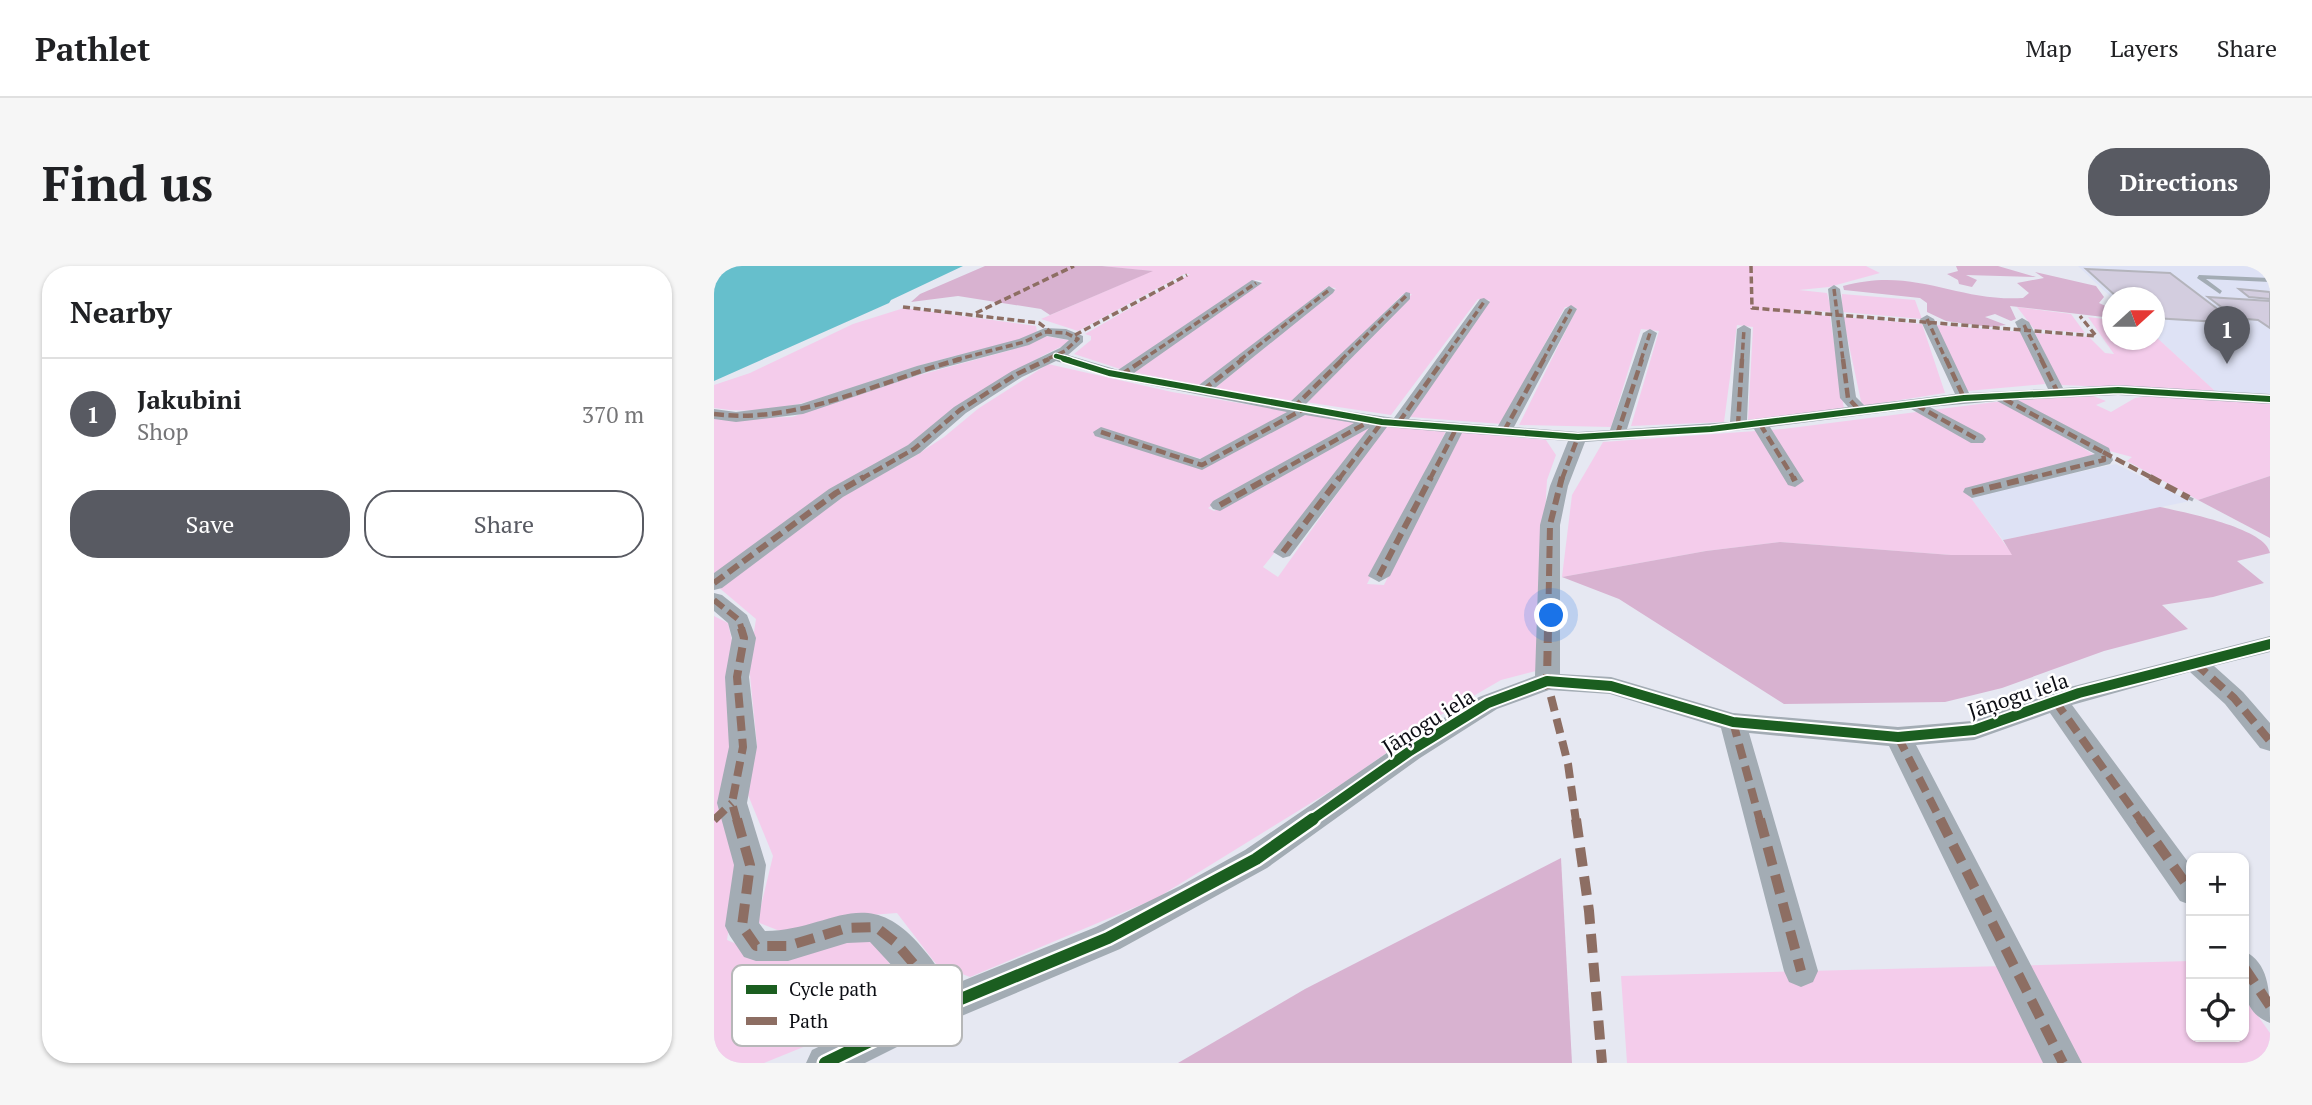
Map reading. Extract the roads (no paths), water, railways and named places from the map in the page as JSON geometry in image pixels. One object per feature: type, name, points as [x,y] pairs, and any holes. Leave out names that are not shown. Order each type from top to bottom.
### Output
[{"type":"street","points":[[1121,375],[1256,283]]},
{"type":"street","points":[[1834,289],[1848,398],[1861,412]]},
{"type":"street","points":[[1203,390],[1329,290]]},
{"type":"street","points":[[1101,432],[1202,465],[1297,409],[1406,296]]},
{"type":"street","points":[[1283,552],[1384,421],[1484,302]]},
{"type":"street","points":[[1504,431],[1571,309]]},
{"type":"street","points":[[1927,319],[1964,398]]},
{"type":"street","points":[[2022,322],[2058,393]]},
{"type":"street","points":[[1738,426],[1744,329]]},
{"type":"street","points":[[714,414],[736,417],[803,409],[922,369],[1024,342],[1039,334],[1058,332],[1075,335],[1078,339],[1056,356],[1017,374],[960,410],[914,449],[836,493],[716,600],[739,620],[744,638],[737,677],[743,747],[732,803],[750,865],[742,926],[756,946],[788,946],[847,928],[876,927],[895,942],[915,965]]},
{"type":"street","points":[[1617,435],[1650,334]]},
{"type":"street","points":[[1056,356],[1121,375],[1297,409],[1384,421],[1578,437],[1760,424],[1998,396],[2118,390],[2270,399]]},
{"type":"street","points":[[1972,492],[2104,460],[2103,452],[1998,396]]},
{"type":"street","points":[[1916,405],[1977,439]]},
{"type":"street","points":[[1220,505],[1384,421]]},
{"type":"street","points":[[1760,424],[1795,481]]},
{"type":"street","points":[[1379,576],[1457,427]]},
{"type":"street","points":[[1547,681],[1550,525],[1559,486],[1578,437]]},
{"type":"street","name":"Jāņogu iela","points":[[962,999],[1108,938],[1191,896],[1255,859],[1410,751],[1488,703],[1547,681],[1611,686],[1733,722],[1898,737],[1975,730],[2055,701],[2270,644]]},
{"type":"street","points":[[2195,663],[2234,698],[2270,741]]},
{"type":"street","points":[[2055,701],[2186,884]]},
{"type":"street","points":[[1733,722],[1801,971]]},
{"type":"street","points":[[1898,737],[2063,1063]]},
{"type":"street","points":[[2249,974],[2270,1006]]},
{"type":"street","name":"Jāņogu iela","points":[[825,1063],[860,1046]]},
{"type":"lane","points":[[2220,292],[2199,277],[2270,281]]},
{"type":"water","points":[[714,266],[963,266],[889,303],[714,381]]},
{"type":"place","name":"Jakubini","points":[[2227,364]]}]
